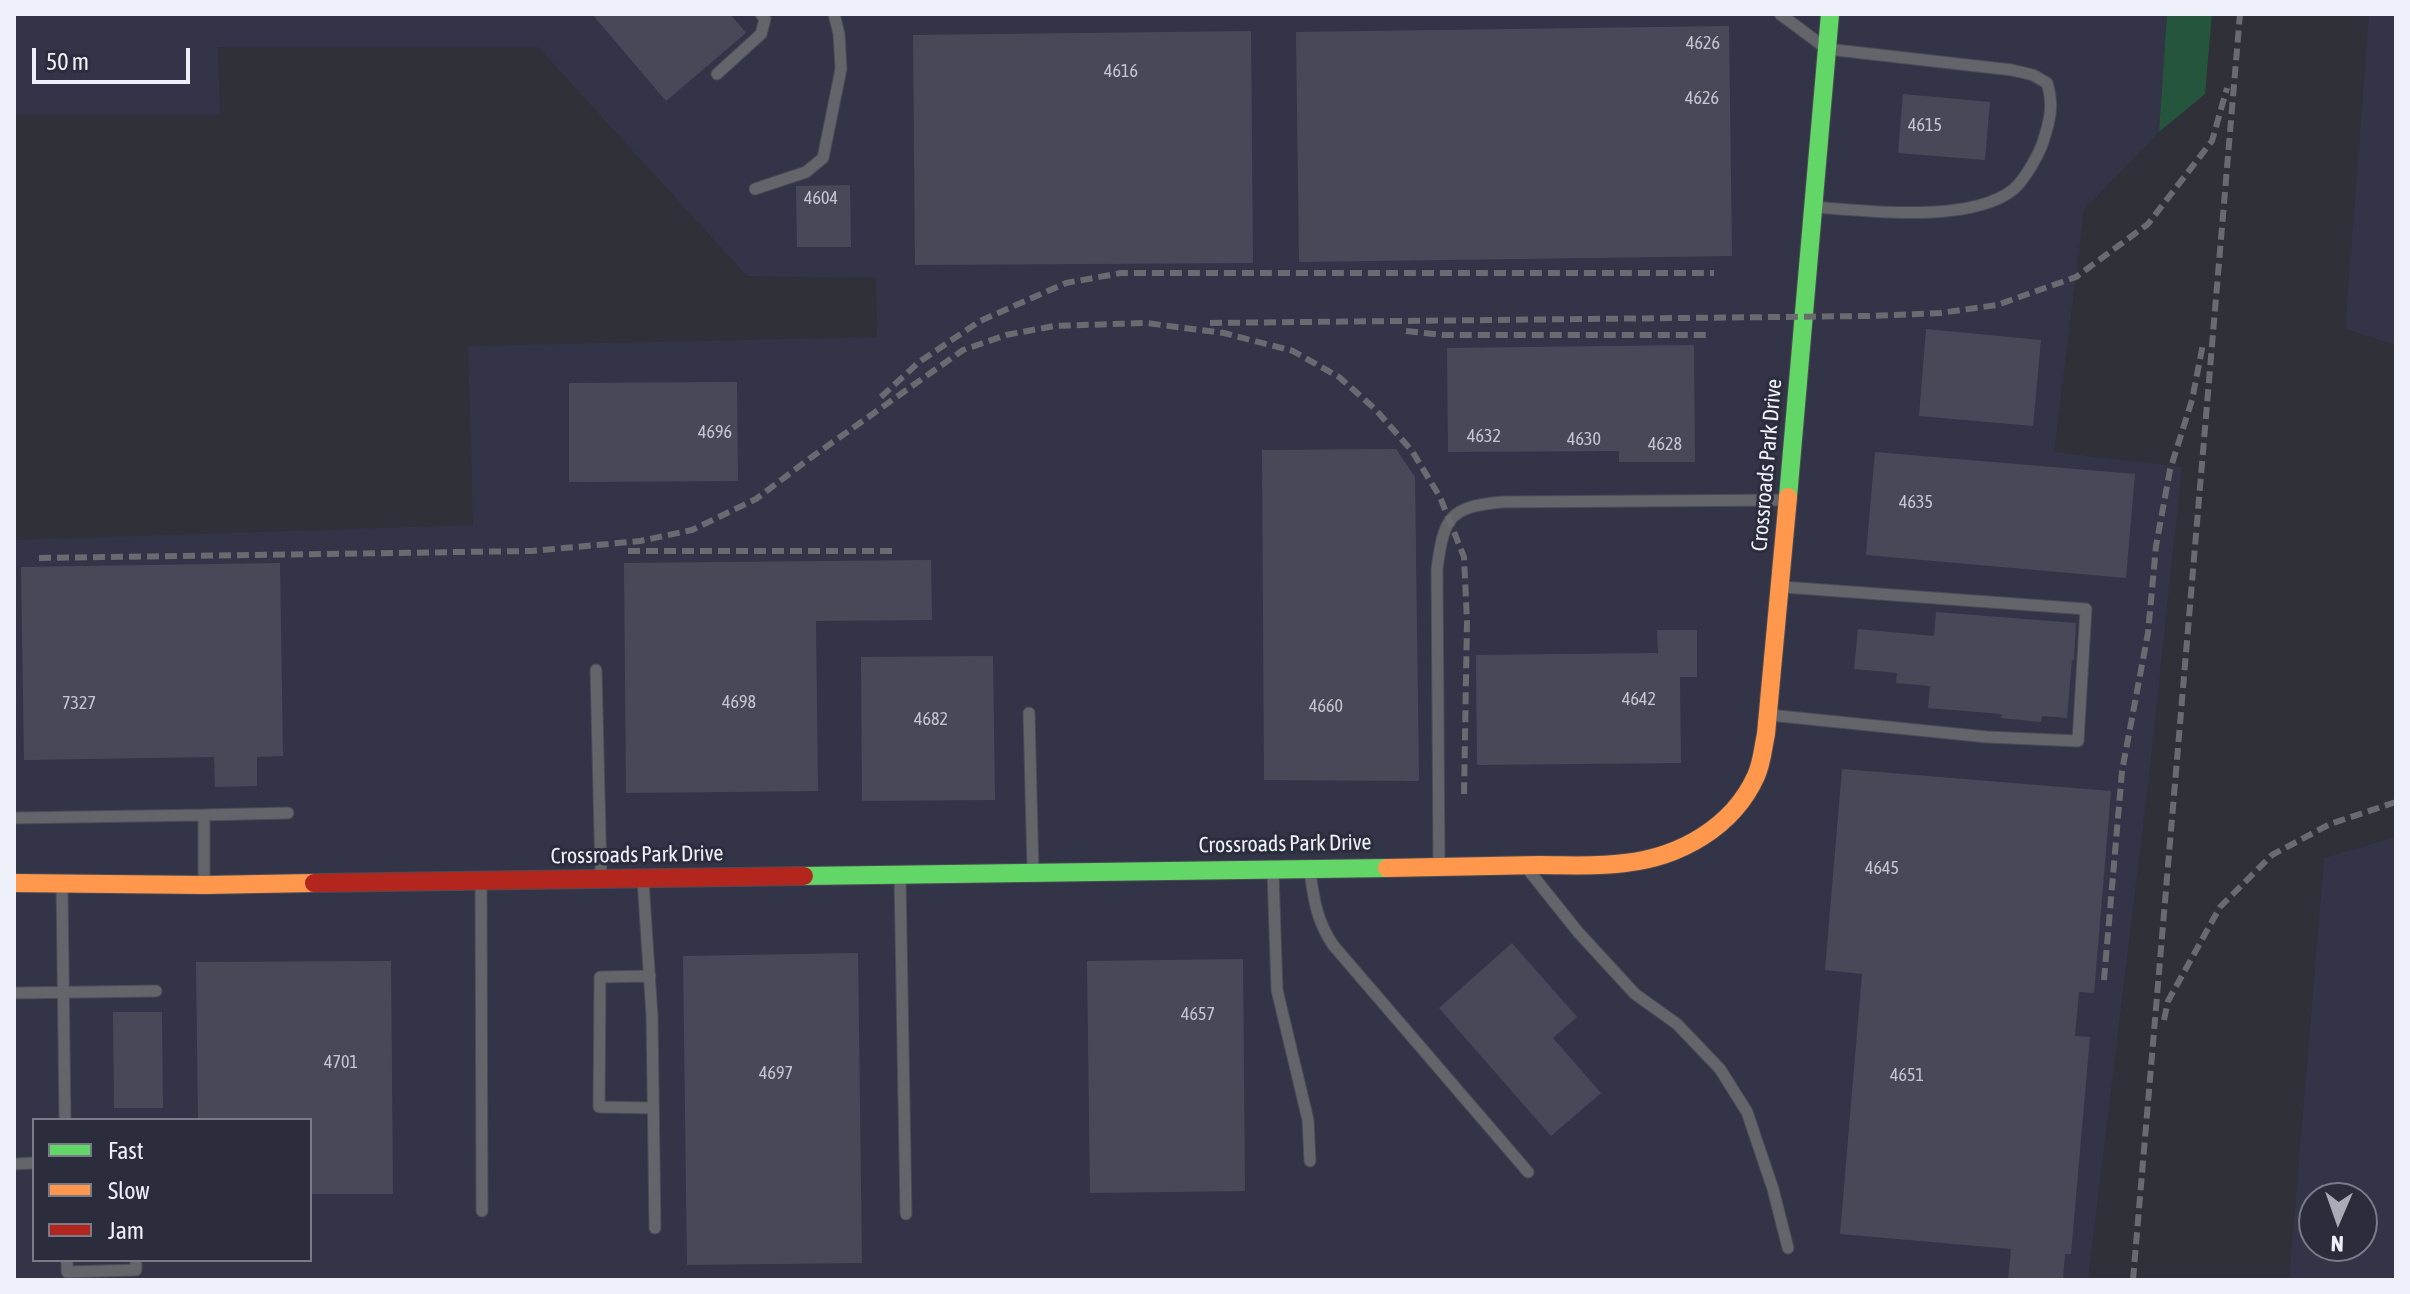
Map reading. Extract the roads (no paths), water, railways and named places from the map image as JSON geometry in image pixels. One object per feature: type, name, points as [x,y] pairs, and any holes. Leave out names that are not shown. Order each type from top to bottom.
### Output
[{"type":"street","name":"Crossroads Park Drive","points":[[14,883],[204,885],[1525,865],[1634,862],[1680,849],[1711,833],[1738,809],[1757,775],[1766,734],[1830,14]]},
{"type":"lane","points":[[717,74],[761,34],[765,19],[761,14]]},
{"type":"lane","points":[[755,189],[806,172],[823,158],[841,69],[839,34],[834,14]]},
{"type":"lane","points":[[1780,14],[1827,49],[2012,70],[2033,75],[2047,83],[2052,100],[2039,156],[2014,189],[1982,205],[1895,213],[1814,207]]},
{"type":"lane","points":[[1439,866],[1437,569],[1441,539],[1449,520],[1457,513],[1479,504],[1502,502],[1787,500]]},
{"type":"lane","points":[[1768,715],[1987,737],[2078,741],[2086,609],[1779,587]]},
{"type":"lane","points":[[596,670],[601,880]]},
{"type":"lane","points":[[1029,713],[1033,872]]},
{"type":"lane","points":[[14,818],[288,813]]},
{"type":"lane","points":[[204,815],[204,885]]},
{"type":"lane","points":[[1525,865],[1578,932],[1635,994],[1677,1024],[1720,1069],[1747,1112],[1773,1189],[1788,1248]]},
{"type":"lane","points":[[1273,868],[1277,990],[1308,1120],[1310,1161]]},
{"type":"lane","points":[[1309,868],[1318,916],[1333,945],[1528,1172]]},
{"type":"lane","points":[[900,874],[906,1214]]},
{"type":"lane","points":[[643,879],[650,976],[655,1228]]},
{"type":"lane","points":[[481,881],[482,1211]]},
{"type":"lane","points":[[62,883],[65,1118]]},
{"type":"lane","points":[[650,976],[600,977],[599,1107],[653,1108]]},
{"type":"lane","points":[[14,993],[156,991]]},
{"type":"lane","points":[[67,1262],[67,1272],[136,1270],[136,1262]]},
{"type":"railway","points":[[2133,1280],[2240,14]]},
{"type":"railway","points":[[1210,323],[1869,316],[1940,313],[1997,305],[2076,277],[2148,224],[2212,141],[2227,88]]},
{"type":"railway","points":[[881,397],[919,362],[980,321],[1066,283],[1121,273],[1714,273]]},
{"type":"railway","points":[[39,558],[532,551],[640,541],[692,530],[756,499],[963,350],[1006,335],[1054,326],[1146,323],[1224,333],[1293,351],[1339,377],[1375,409],[1412,451],[1440,497],[1464,557],[1467,621],[1464,794]]},
{"type":"railway","points":[[1406,331],[1443,335],[1709,335]]},
{"type":"railway","points":[[2104,980],[2122,771],[2148,633],[2156,546],[2170,470],[2192,400],[2203,344]]},
{"type":"railway","points":[[628,551],[897,551]]},
{"type":"railway","points":[[2164,1020],[2168,1001],[2220,907],[2272,855],[2330,824],[2396,802]]}]
